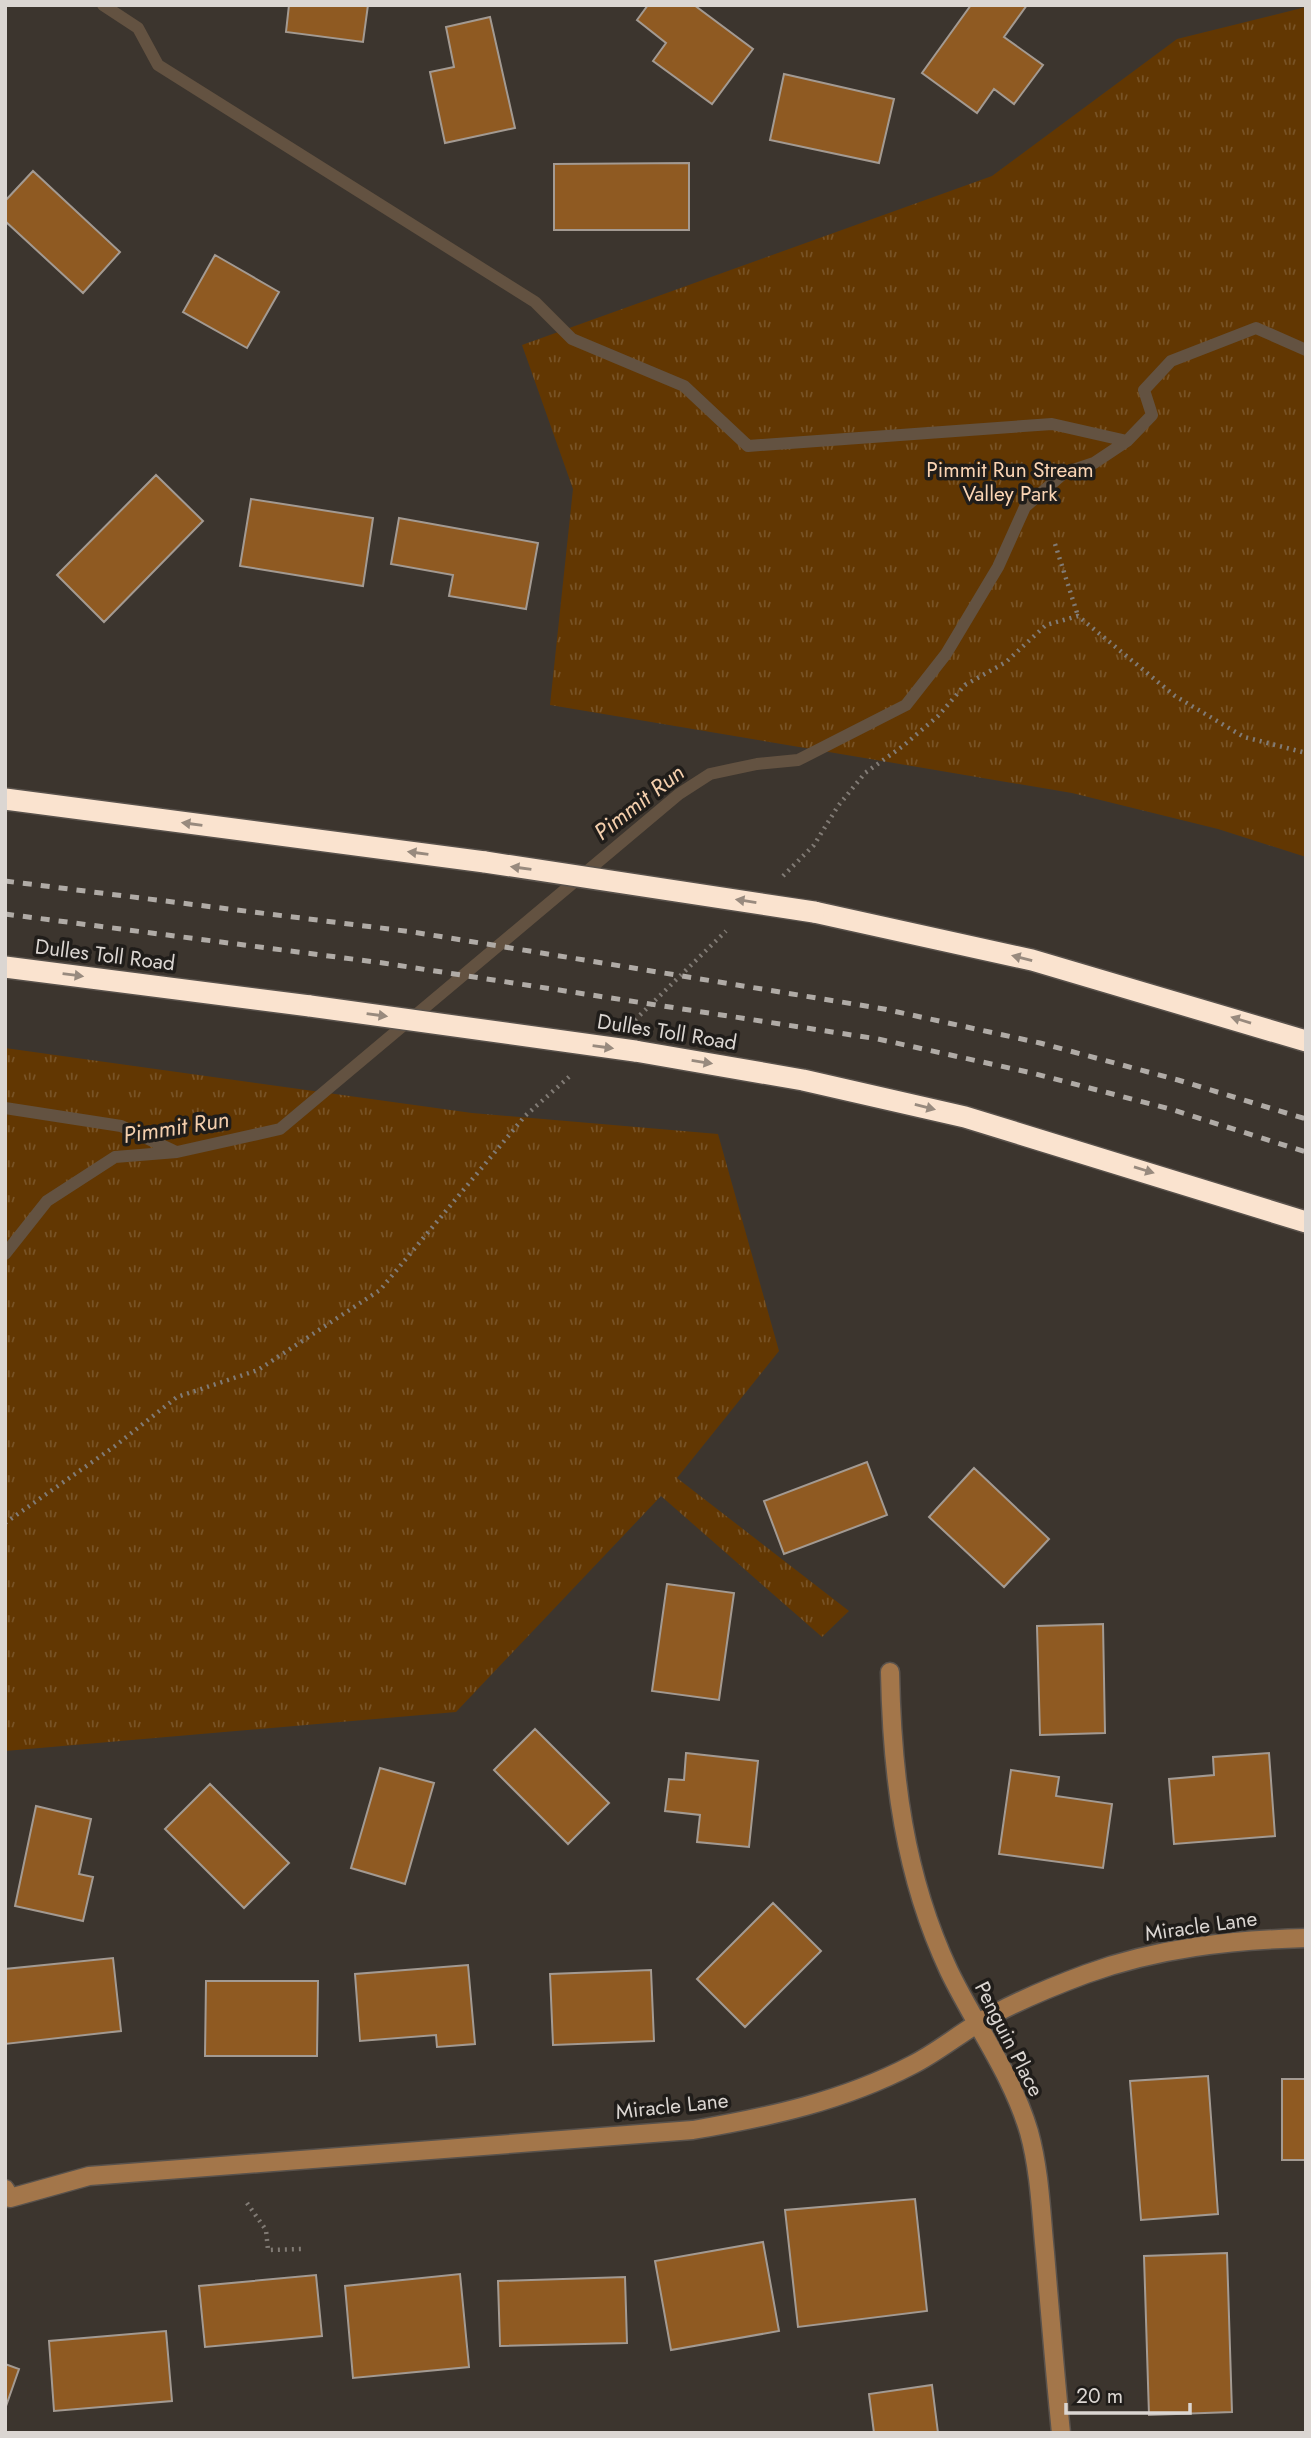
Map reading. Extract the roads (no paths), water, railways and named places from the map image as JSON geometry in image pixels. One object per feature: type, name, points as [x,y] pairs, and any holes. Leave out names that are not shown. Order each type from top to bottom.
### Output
[{"type":"highway","points":[[5,799],[485,862],[814,912],[1032,960],[1306,1041]]},
{"type":"highway","name":"Dulles Toll Road","points":[[5,967],[635,1051],[817,1083],[942,1111],[1097,1155],[1306,1222]]},
{"type":"street","name":"Penguin Place","points":[[890,1672],[891,1743],[906,1846],[919,1895],[949,1971],[1000,2063],[1028,2131],[1038,2175],[1061,2433]]},
{"type":"street","name":"Miracle Lane","points":[[8,2193],[89,2176],[693,2130],[750,2120],[855,2091],[914,2065],[978,2023],[1086,1974],[1159,1952],[1234,1940],[1306,1938]]},
{"type":"waterway","points":[[103,5],[138,28],[158,65],[535,302],[572,339],[684,386],[748,446],[1052,424],[1127,441]]},
{"type":"waterway","name":"Pimmit Run","points":[[5,1254],[47,1201],[115,1157],[177,1152],[280,1129],[679,794],[710,774],[757,764],[798,760],[906,705],[946,654],[998,567],[1025,507],[1064,473],[1094,463],[1127,441],[1152,415],[1144,390],[1171,361],[1256,328],[1306,350]]},
{"type":"waterway","points":[[5,1108],[121,1126],[176,1152]]},
{"type":"railway","points":[[5,881],[413,932],[884,1009],[1040,1043],[1178,1080],[1306,1119]]},
{"type":"railway","points":[[5,914],[383,963],[878,1039],[1032,1073],[1170,1109],[1306,1152]]},
{"type":"park label","name":"Pimmit Run Stream Valley Park","points":[[1010,482]]}]
